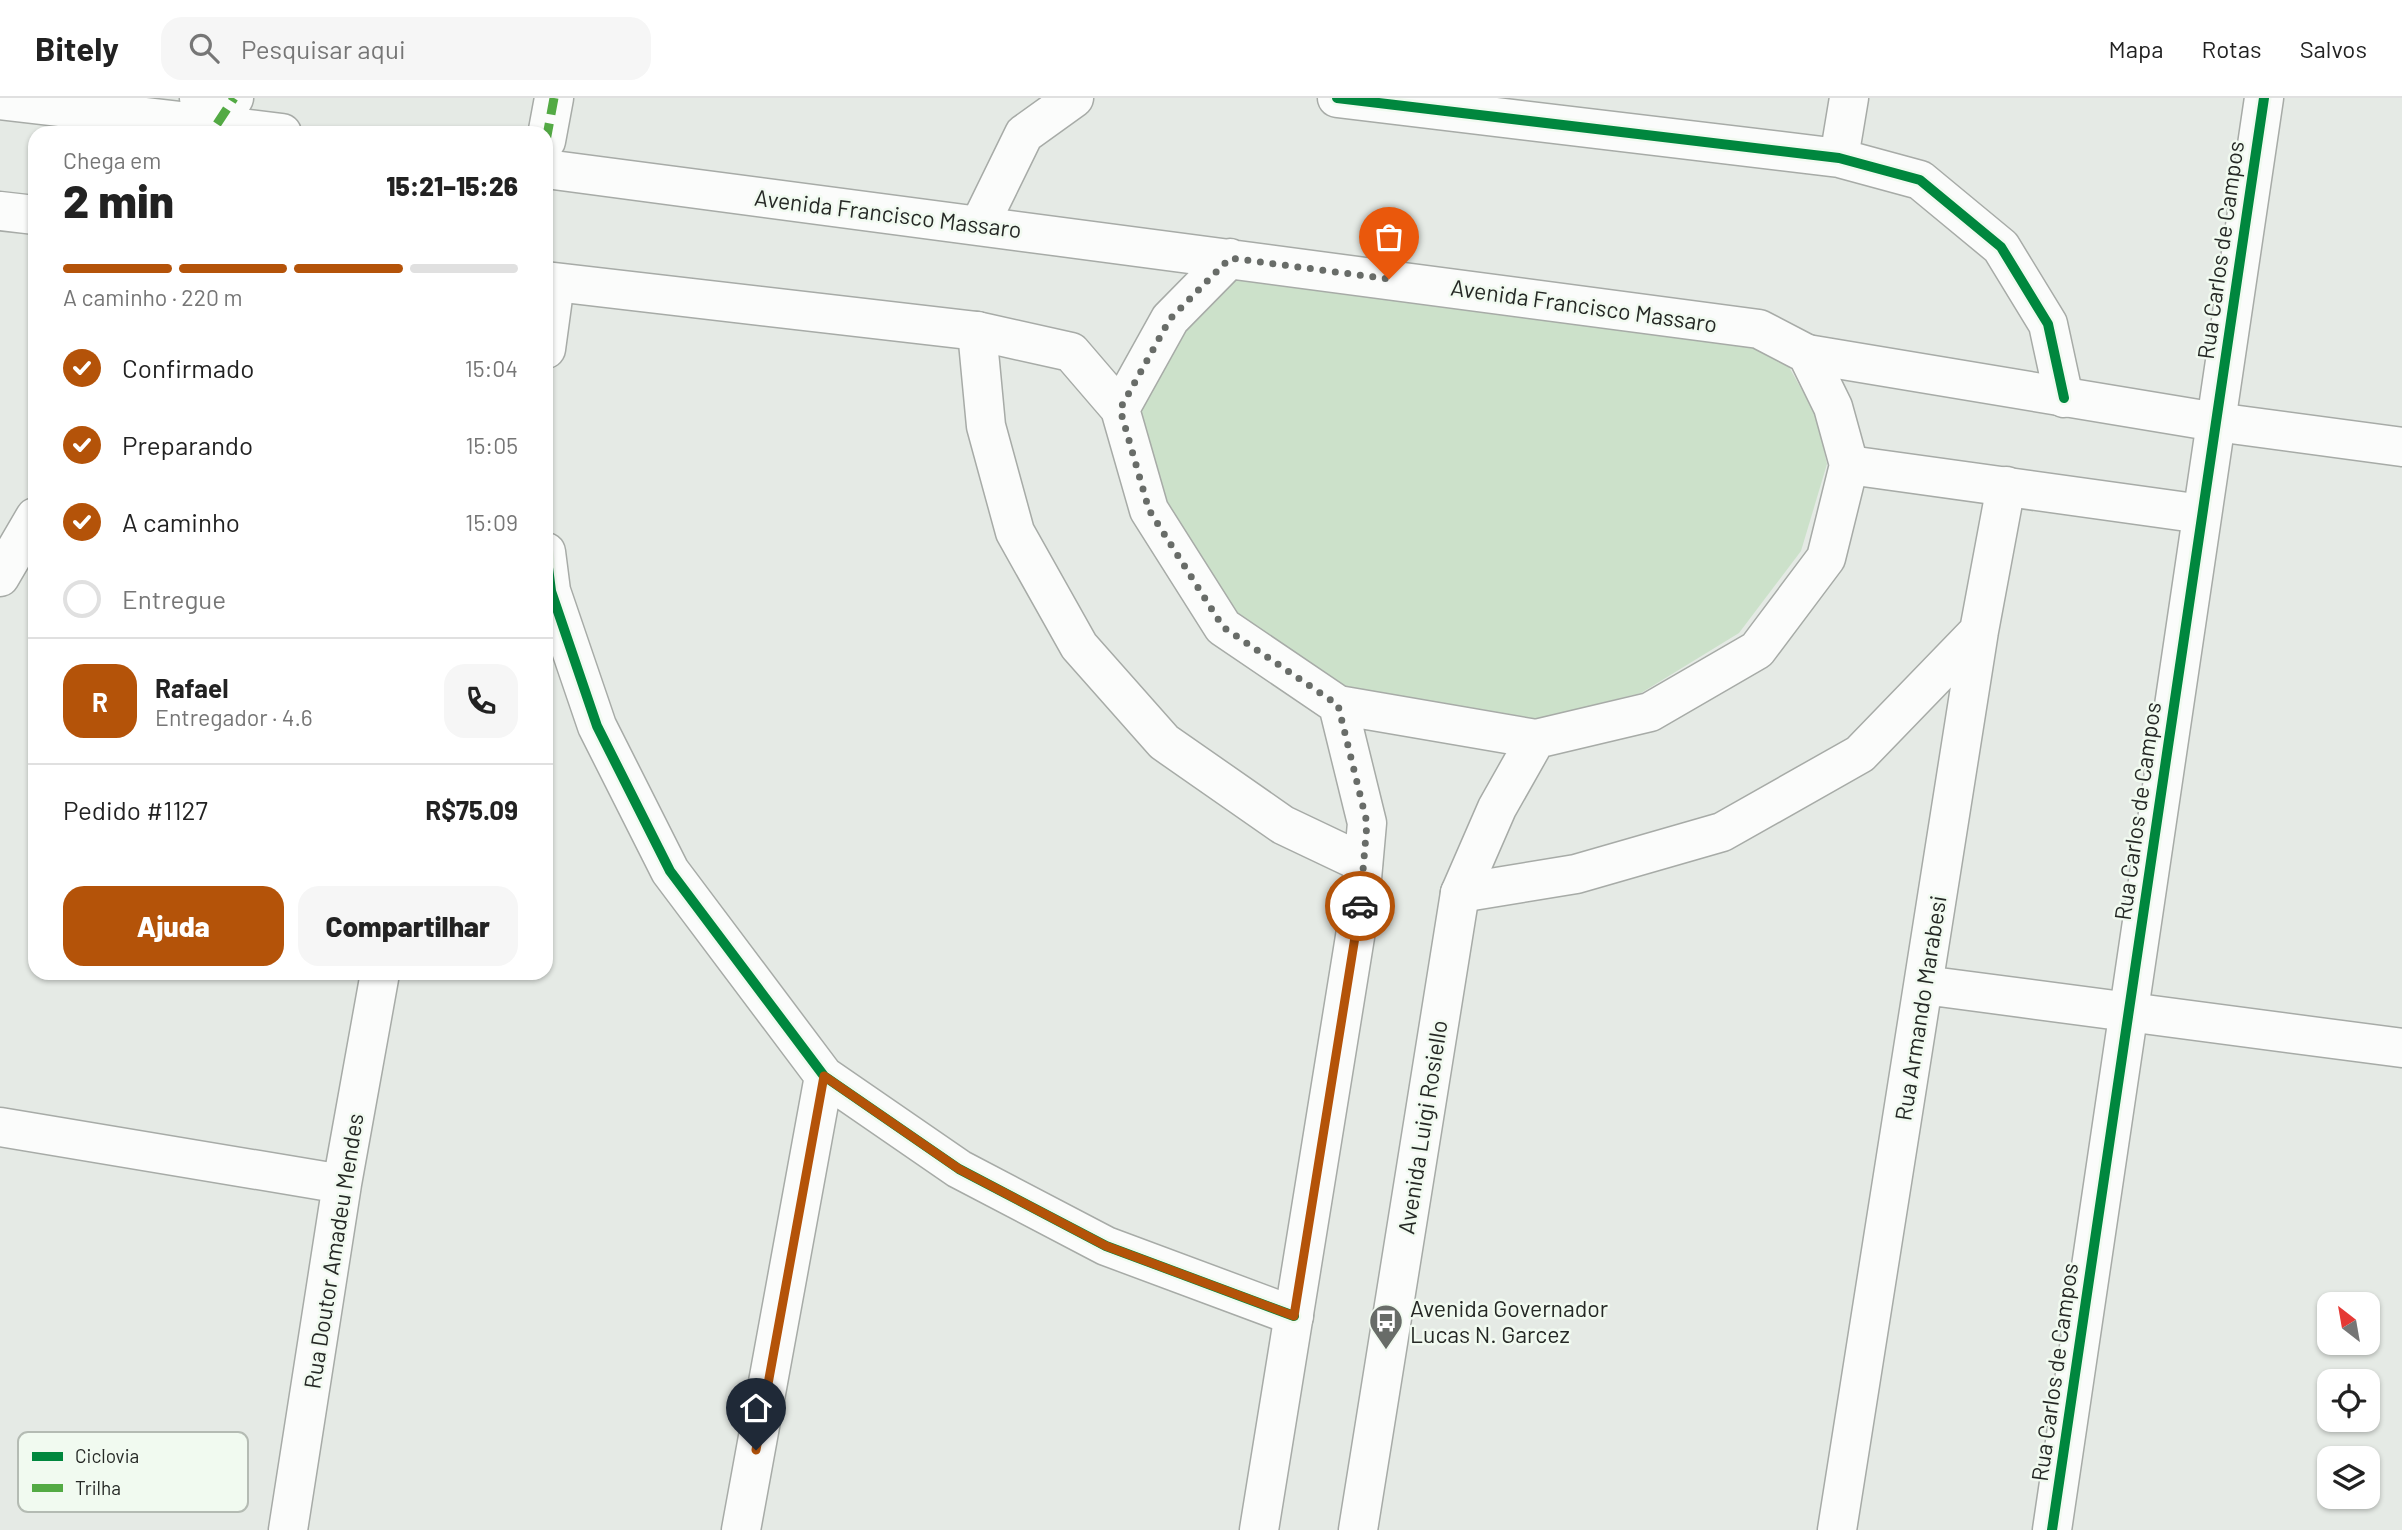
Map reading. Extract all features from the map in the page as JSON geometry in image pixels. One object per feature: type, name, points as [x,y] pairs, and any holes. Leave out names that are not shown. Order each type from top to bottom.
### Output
[{"type":"street","points":[[549,126],[554,98]]},
{"type":"street","points":[[979,224],[1024,134],[1074,98]]},
{"type":"street","points":[[1337,98],[1839,158],[1920,180],[2001,247],[2048,324],[2064,398]]},
{"type":"street","points":[[1839,158],[1849,98]]},
{"type":"street","name":"Rua Carlos de Campos","points":[[2052,1530],[2264,98]]},
{"type":"street","points":[[0,100],[217,107],[264,126]]},
{"type":"street","name":"Avenida Francisco Massaro","points":[[553,170],[1759,329],[1807,354],[2216,422],[2402,447]]},
{"type":"street","points":[[0,211],[28,214]]},
{"type":"street","points":[[1120,409],[1170,319],[1230,258]]},
{"type":"street","points":[[553,282],[977,331],[1071,352],[1120,409],[1149,510],[1223,627],[1338,705],[1536,739],[1650,712],[1757,650],[1826,558],[1849,465],[1833,407],[1807,354]]},
{"type":"street","points":[[977,331],[986,426],[1015,532],[1079,646],[1164,742],[1283,825],[1363,863]]},
{"type":"street","points":[[1849,465],[2202,513]]},
{"type":"street","name":"Rua Armando Marabesi","points":[[1837,1530],[1979,631],[2006,486]]},
{"type":"street","points":[[0,577],[28,529]]},
{"type":"street","points":[[553,605],[597,726],[670,871],[824,1076],[959,1169],[1106,1246],[1294,1316]]},
{"type":"street","points":[[1460,893],[1576,874],[1722,832],[1860,754],[1979,631]]},
{"type":"street","points":[[1259,1530],[1359,912],[1367,823],[1338,705]]},
{"type":"street","name":"Avenida Luigi Rosiello","points":[[1358,1530],[1460,893],[1497,808],[1536,739]]},
{"type":"street","name":"Rua Doutor Amadeu Mendes","points":[[288,1530],[342,1184],[379,980]]},
{"type":"street","points":[[1924,985],[2402,1048]]},
{"type":"street","points":[[741,1530],[824,1076]]},
{"type":"street","points":[[0,1127],[342,1184]]},
{"type":"green space","points":[[1238,274],[1750,341],[1789,367],[1816,415],[1827,464],[1801,551],[1739,633],[1641,693],[1537,719],[1344,686],[1238,613],[1164,502],[1136,411],[1181,329]]},
{"type":"marked path","points":[[217,124],[234,98]]},
{"type":"marked path","points":[[549,126],[554,98]]},
{"type":"cycle path","points":[[1337,98],[1839,158],[1920,180],[2001,247],[2048,324],[2064,398]]},
{"type":"cycle path","points":[[2052,1530],[2264,98]]},
{"type":"cycle path","points":[[553,597],[597,726],[670,871],[824,1076],[959,1169],[1106,1246],[1294,1316]]},
{"type":"way so far","points":[[1360,906],[1367,823],[1338,705],[1223,627],[1149,510],[1120,409],[1170,319],[1230,258],[1389,279]]},
{"type":"place","name":"Avenida Governador Lucas N. Garcez","points":[[1386,1351]]},
{"type":"route","points":[[756,1450],[824,1076],[959,1169],[1106,1246],[1294,1316],[1360,906]]}]
